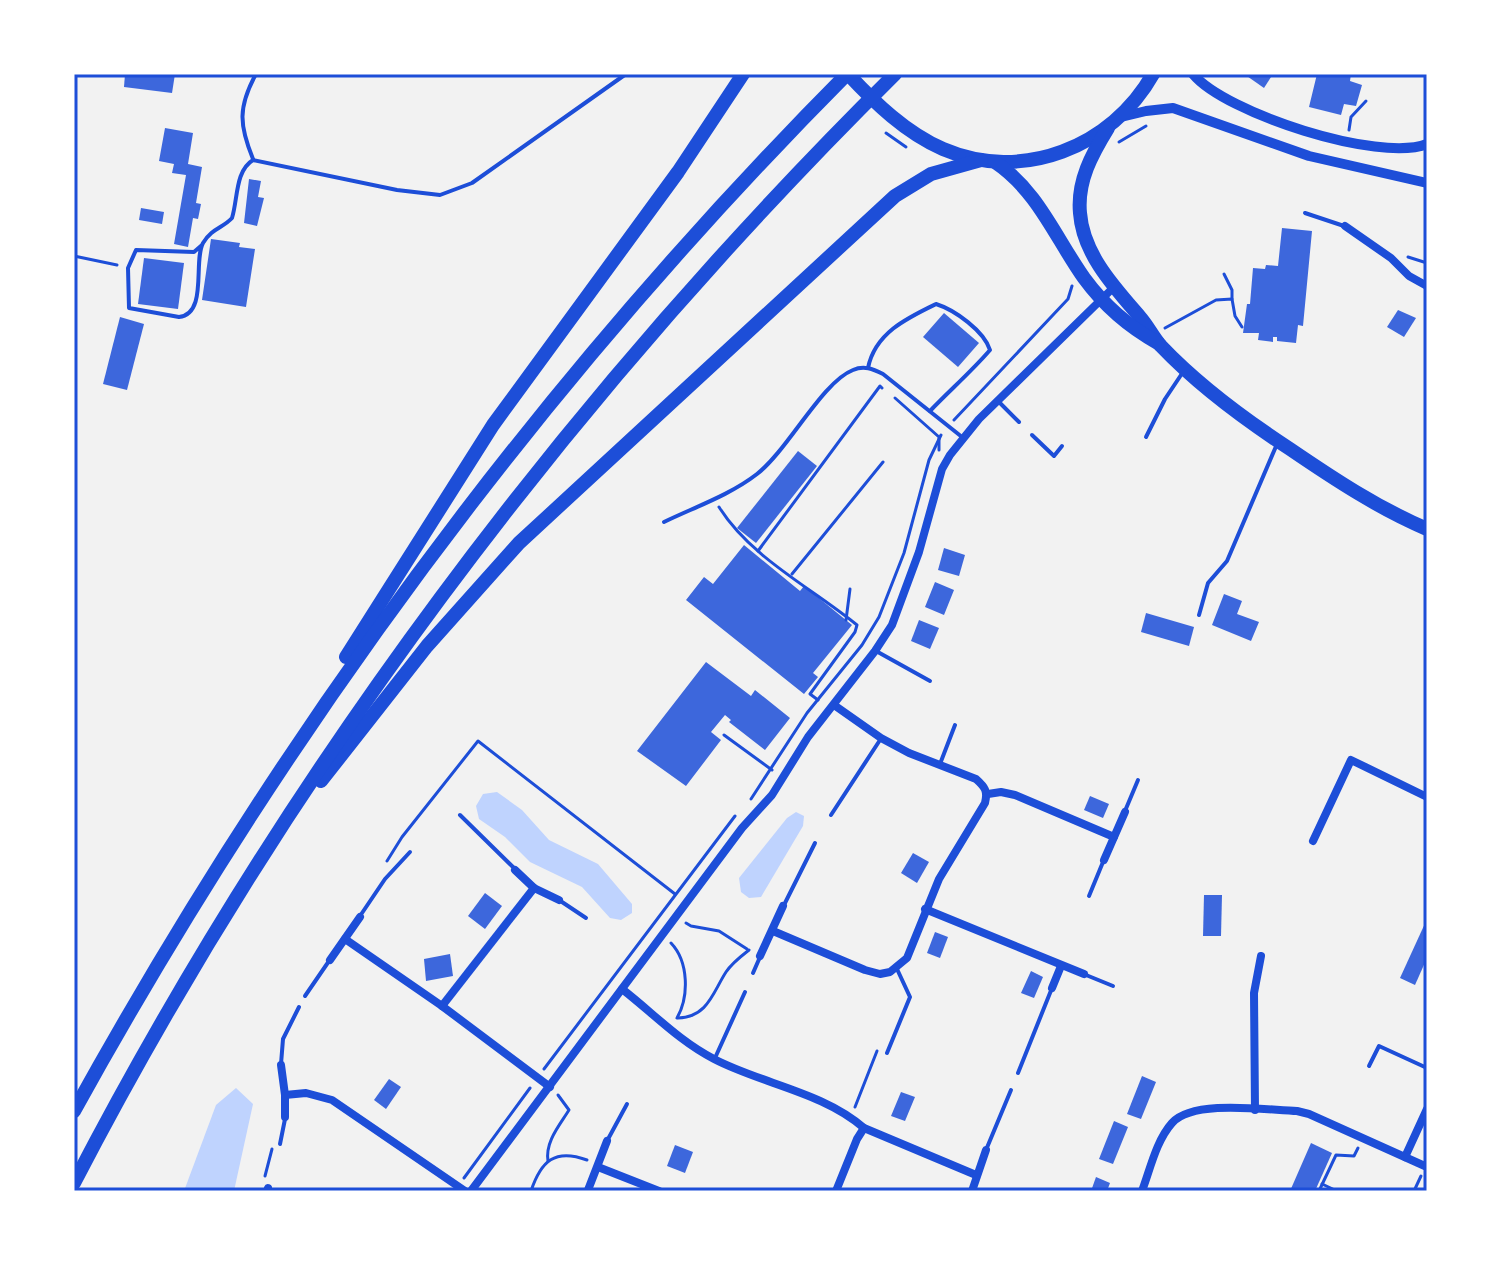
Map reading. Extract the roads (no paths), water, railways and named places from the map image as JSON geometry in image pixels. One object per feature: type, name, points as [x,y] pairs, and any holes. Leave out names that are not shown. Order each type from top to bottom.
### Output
[{"type":"main road","points":[[296,744],[363,628],[493,425],[678,172],[743,74]]},
{"type":"main road","points":[[74,1111],[229,848],[362,649],[517,443],[646,289],[847,74],[892,117],[944,149],[988,161],[1019,180],[1101,298],[1158,343],[1184,370],[1278,441],[1374,503],[1427,529]]},
{"type":"main road","points":[[74,1183],[195,967],[286,822],[419,627],[528,484],[677,306],[895,74]]},
{"type":"main road","points":[[286,822],[339,761],[457,610],[553,510],[895,196],[931,174],[988,161],[1035,160],[1081,144],[1121,117],[1153,74]]},
{"type":"main road","points":[[1108,128],[1087,166],[1079,198],[1084,235],[1097,264],[1149,327],[1158,343]]},
{"type":"street","points":[[1193,74],[1216,94],[1291,127],[1348,142],[1405,148],[1427,144]]},
{"type":"street","points":[[1121,117],[1173,108],[1309,156],[1427,183]]},
{"type":"street","points":[[1345,226],[1391,258],[1409,276],[1427,286]]},
{"type":"street","points":[[285,1095],[306,1093],[332,1100],[465,1189],[550,1087],[742,828],[772,795],[808,737],[875,651],[892,625],[904,597],[942,469],[962,437],[1114,287]]},
{"type":"street","points":[[773,931],[865,970],[880,974],[897,969],[911,951],[939,879],[988,794],[976,779],[909,753],[881,738],[834,705]]},
{"type":"street","points":[[1313,841],[1351,760],[1427,797]]},
{"type":"street","points":[[988,794],[1001,792],[1015,795],[1114,837]]},
{"type":"street","points":[[1104,860],[1125,812]]},
{"type":"street","points":[[515,870],[534,888],[559,900]]},
{"type":"street","points":[[442,1006],[534,888]]},
{"type":"street","points":[[760,956],[783,906]]},
{"type":"street","points":[[925,909],[1084,974]]},
{"type":"street","points":[[330,960],[360,917]]},
{"type":"street","points":[[345,939],[442,1006],[550,1087]]},
{"type":"street","points":[[1255,1110],[1254,993],[1261,956]]},
{"type":"street","points":[[1052,988],[1061,966]]},
{"type":"street","points":[[622,989],[681,1040],[714,1059],[851,1116],[864,1128],[976,1175]]},
{"type":"street","points":[[281,1065],[285,1117]]},
{"type":"street","points":[[1142,1191],[1165,1133],[1186,1112],[1198,1109],[1309,1114],[1426,1167]]},
{"type":"street","points":[[1405,1157],[1427,1109]]},
{"type":"street","points":[[836,1191],[864,1128]]},
{"type":"street","points":[[588,1191],[607,1141]]},
{"type":"street","points":[[972,1191],[986,1150]]},
{"type":"street","points":[[598,1166],[659,1191]]},
{"type":"lane","points":[[253,160],[243,135],[241,118],[256,74]]},
{"type":"lane","points":[[202,245],[197,297],[191,312],[185,317],[129,308],[128,268],[136,250],[194,252],[213,229],[229,223],[241,174],[246,164],[253,160],[397,190],[440,195],[472,183],[626,74]]},
{"type":"lane","points":[[1305,213],[1345,226]]},
{"type":"lane","points":[[868,368],[870,356],[899,322],[936,304],[950,308],[988,342],[990,350],[965,380],[949,390],[930,411]]},
{"type":"lane","points":[[664,522],[714,499],[761,471],[833,385],[845,374],[860,368],[883,374],[962,437]]},
{"type":"lane","points":[[1146,437],[1184,370]]},
{"type":"lane","points":[[997,401],[1019,422]]},
{"type":"lane","points":[[1032,435],[1054,456],[1062,446]]},
{"type":"lane","points":[[1199,615],[1208,583],[1227,561],[1278,441]]},
{"type":"lane","points":[[875,651],[930,681]]},
{"type":"lane","points":[[940,764],[955,725]]},
{"type":"lane","points":[[831,815],[881,738]]},
{"type":"lane","points":[[1125,812],[1138,780]]},
{"type":"lane","points":[[460,815],[515,870]]},
{"type":"lane","points":[[783,906],[815,843]]},
{"type":"lane","points":[[360,917],[385,879],[410,852]]},
{"type":"lane","points":[[1089,896],[1104,860]]},
{"type":"lane","points":[[559,900],[586,918]]},
{"type":"lane","points":[[753,973],[760,956]]},
{"type":"lane","points":[[305,996],[330,960]]},
{"type":"lane","points":[[887,1053],[910,997],[897,969]]},
{"type":"lane","points":[[1084,974],[1113,986]]},
{"type":"lane","points":[[1018,1073],[1052,988]]},
{"type":"lane","points":[[714,1059],[745,992]]},
{"type":"lane","points":[[281,1065],[283,1039],[299,1007]]},
{"type":"lane","points":[[1369,1066],[1379,1046],[1427,1068]]},
{"type":"lane","points":[[986,1150],[1011,1090]]},
{"type":"lane","points":[[607,1141],[627,1104]]},
{"type":"lane","points":[[280,1144],[285,1117]]},
{"type":"water","points":[[497,792],[522,810],[549,840],[598,864],[632,904],[632,913],[621,920],[610,918],[582,887],[530,862],[505,837],[479,819],[476,806],[483,794]]},
{"type":"water","points":[[796,812],[804,816],[803,826],[761,897],[749,898],[741,892],[739,878],[787,818]]},
{"type":"water","points":[[236,1088],[253,1104],[234,1191],[184,1191],[216,1105]]}]
